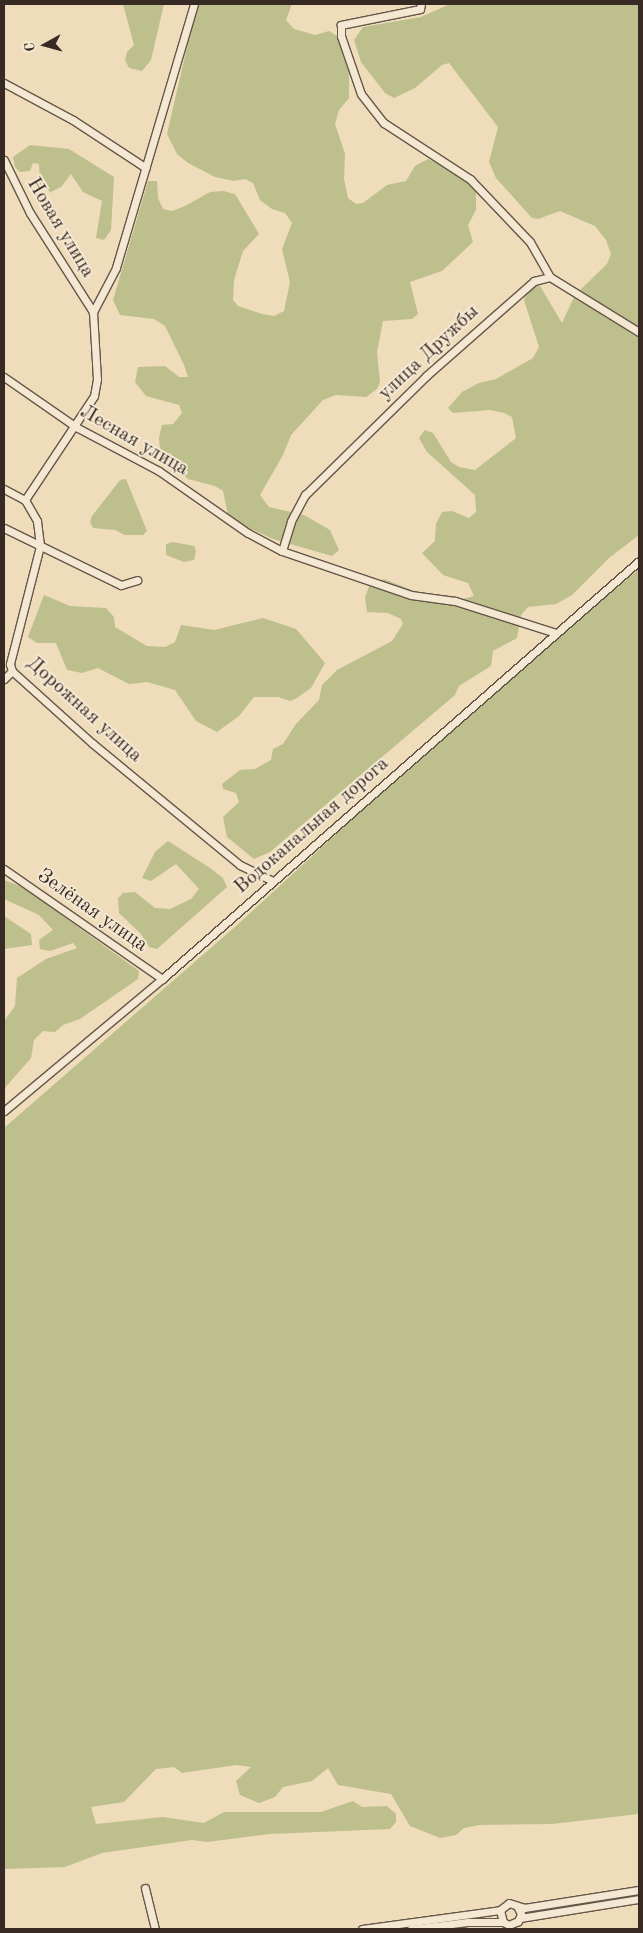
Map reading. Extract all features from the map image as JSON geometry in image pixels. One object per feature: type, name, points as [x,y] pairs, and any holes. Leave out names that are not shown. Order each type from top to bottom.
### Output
[{"type":"street","points":[[4,489],[25,500],[76,426],[96,388],[93,312],[116,268],[194,4]]},
{"type":"street","points":[[421,4],[420,10],[341,25],[341,36],[360,94],[384,123],[410,143],[470,179],[530,242],[550,277],[639,332]]},
{"type":"street","points":[[4,83],[73,120],[146,168]]},
{"type":"street","name":"Новая улица","points":[[4,160],[30,213],[93,312]]},
{"type":"street","name":"улица Дружбы","points":[[282,551],[291,521],[305,495],[426,376],[534,281],[550,277]]},
{"type":"street","name":"Лесная улица","points":[[4,377],[76,426],[159,471],[248,533],[282,551],[411,595],[455,602],[556,633]]},
{"type":"street","name":"Дорожная улица","points":[[25,500],[37,522],[40,546],[10,657],[12,671],[92,743],[240,865],[273,881]]},
{"type":"street","points":[[4,528],[121,586],[137,580]]},
{"type":"street","name":"Водоканальная дорога","points":[[4,1112],[162,979],[639,562]]},
{"type":"street","points":[[4,679],[12,671]]},
{"type":"street","name":"Зелёная улица","points":[[4,869],[162,979]]},
{"type":"street","points":[[144,1888],[155,1929]]},
{"type":"street","points":[[362,1929],[500,1910],[509,1903],[524,1908],[639,1890]]},
{"type":"street","points":[[411,1929],[468,1922],[503,1922],[512,1924],[520,1918],[639,1899]]},
{"type":"street","points":[[517,1906],[520,1918]]},
{"type":"street","points":[[500,1910],[503,1922]]},
{"type":"green space","points":[[123,4],[164,4],[151,60],[142,71],[129,68],[125,60],[127,52],[134,45]]},
{"type":"green space","points":[[197,4],[292,4],[286,20],[294,29],[315,35],[329,31],[337,36],[349,71],[349,98],[339,110],[335,124],[345,154],[344,179],[348,198],[356,204],[363,203],[387,185],[406,181],[415,166],[428,159],[460,174],[476,187],[476,210],[468,225],[473,242],[442,271],[410,282],[418,314],[412,319],[383,321],[377,352],[380,382],[377,389],[366,397],[336,395],[323,400],[291,435],[283,455],[260,495],[269,507],[304,515],[330,530],[339,550],[332,556],[273,539],[229,519],[223,491],[215,486],[188,479],[172,465],[160,450],[159,438],[162,425],[173,424],[182,413],[179,405],[146,396],[135,382],[138,367],[165,366],[179,377],[188,377],[184,365],[165,326],[154,319],[120,315],[113,300],[148,181],[157,181],[158,198],[163,209],[172,211],[210,192],[223,191],[235,194],[259,234],[243,251],[234,280],[233,300],[238,306],[262,314],[274,316],[284,311],[290,282],[282,249],[292,223],[285,213],[272,209],[260,200],[253,183],[245,179],[234,181],[215,177],[188,163],[177,154],[167,134]]},
{"type":"green space","points":[[450,4],[639,4],[639,535],[609,558],[572,595],[556,604],[528,607],[521,615],[517,638],[493,651],[491,666],[459,686],[455,695],[270,852],[254,859],[227,837],[223,817],[239,802],[236,793],[223,789],[222,784],[240,770],[255,769],[271,760],[273,749],[283,744],[296,724],[319,700],[322,685],[337,670],[392,641],[403,624],[401,619],[388,613],[367,612],[365,597],[370,584],[384,579],[429,597],[448,595],[459,600],[474,596],[468,583],[443,575],[422,553],[435,541],[436,524],[442,512],[452,511],[469,518],[476,512],[475,495],[427,452],[419,438],[425,430],[433,433],[451,462],[459,467],[475,470],[516,438],[512,417],[504,413],[490,410],[453,413],[448,408],[462,392],[479,383],[496,379],[533,358],[539,347],[524,300],[530,287],[540,286],[562,323],[575,295],[607,264],[611,254],[606,240],[595,226],[560,211],[538,219],[532,218],[496,178],[489,162],[498,127],[449,63],[442,65],[415,88],[394,98],[385,93],[361,62],[354,40],[363,27],[421,17]]},
{"type":"green space","points":[[30,145],[69,149],[114,177],[111,230],[104,240],[96,238],[102,201],[83,192],[71,174],[61,187],[51,192],[40,186],[39,164],[33,163],[30,171],[20,172],[15,167],[13,157]]},
{"type":"green space","points":[[126,479],[147,531],[143,535],[125,535],[115,530],[93,528],[90,522],[92,516],[120,480]]},
{"type":"green space","points":[[173,542],[194,546],[196,551],[194,560],[184,562],[166,555],[166,544]]},
{"type":"green space","points":[[639,569],[639,1814],[552,1824],[480,1825],[464,1828],[456,1835],[440,1838],[410,1826],[391,1794],[338,1785],[328,1768],[312,1781],[283,1787],[275,1797],[259,1803],[240,1795],[236,1781],[251,1767],[236,1765],[182,1773],[174,1767],[156,1769],[124,1802],[91,1807],[96,1824],[163,1817],[204,1823],[224,1812],[321,1812],[353,1801],[362,1807],[387,1806],[396,1814],[396,1822],[390,1829],[270,1834],[207,1842],[192,1840],[102,1853],[65,1867],[4,1869],[4,1128],[236,926],[445,734]]},
{"type":"green space","points":[[44,595],[70,606],[106,608],[114,617],[115,627],[147,646],[165,647],[175,642],[181,625],[214,630],[263,618],[296,629],[325,663],[311,688],[297,698],[290,701],[278,697],[254,697],[239,716],[217,732],[196,721],[175,690],[147,682],[129,684],[98,668],[82,673],[67,670],[56,643],[37,643],[28,637]]},
{"type":"green space","points":[[168,841],[223,878],[227,887],[157,949],[149,947],[141,934],[119,913],[118,898],[123,893],[135,892],[155,908],[170,909],[191,899],[199,889],[176,864],[151,881],[142,878],[155,852]]},
{"type":"green space","points":[[4,880],[23,887],[139,971],[138,979],[80,1019],[63,1025],[55,1032],[43,1031],[34,1040],[31,1058],[4,1089],[4,1021],[15,1006],[17,978],[46,959],[77,948],[73,943],[50,951],[40,949],[39,940],[53,930],[39,915],[4,899]]},
{"type":"green space","points":[[4,916],[31,934],[32,945],[4,949]]}]
